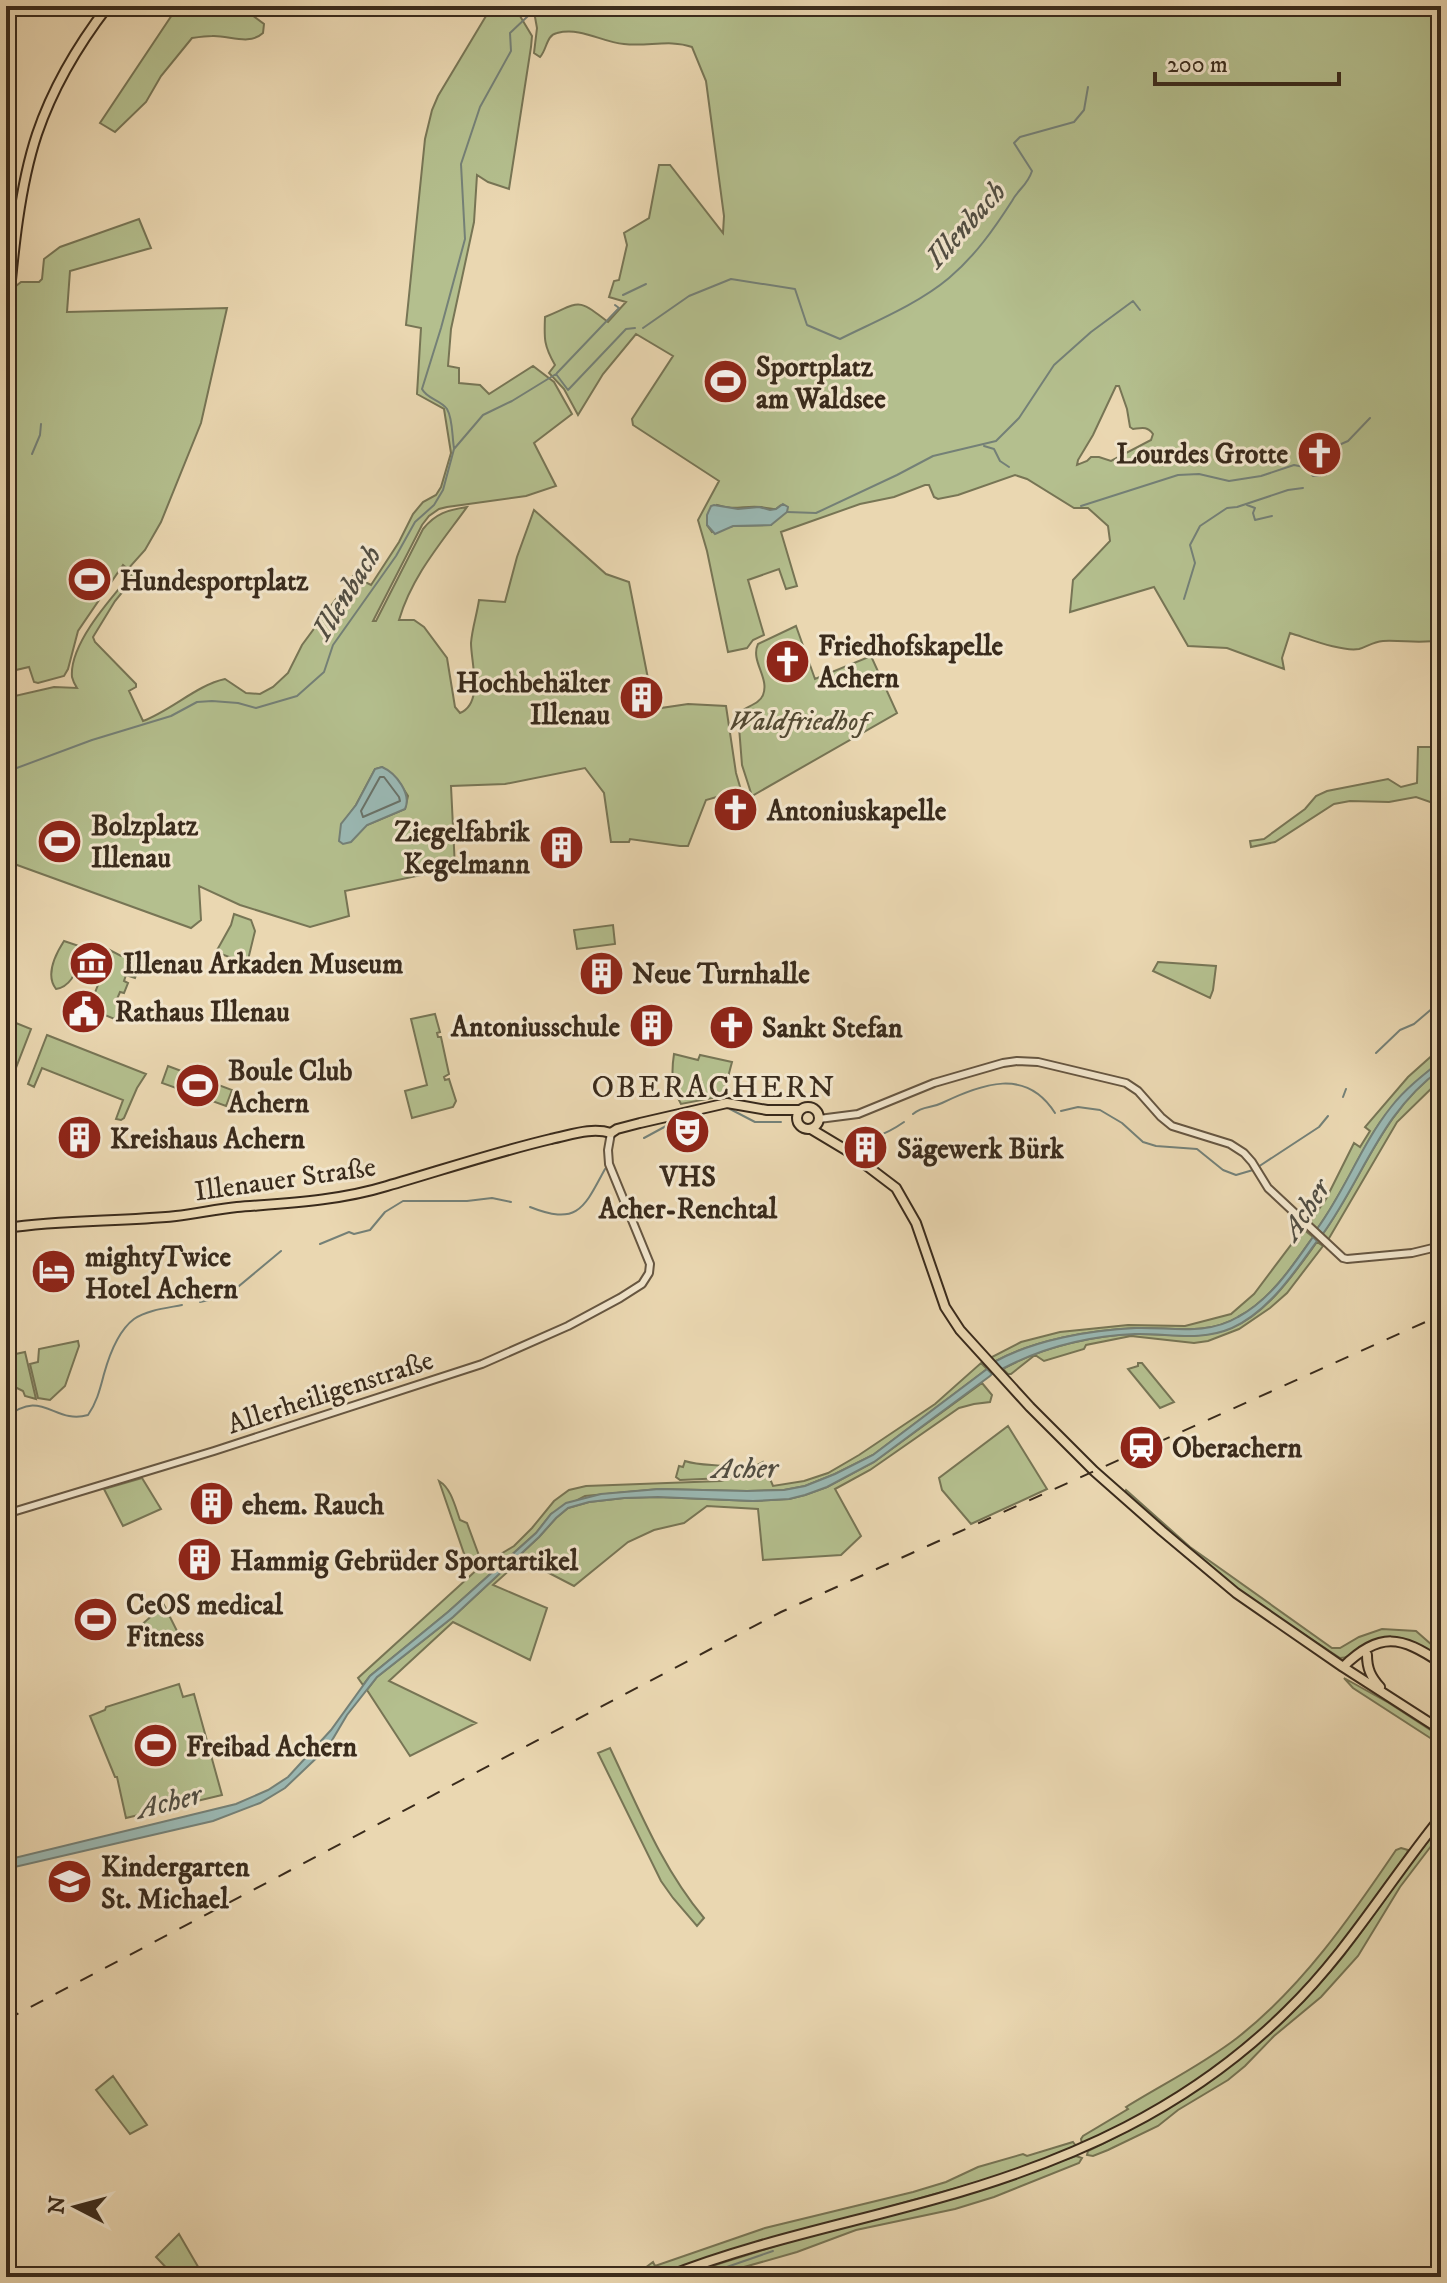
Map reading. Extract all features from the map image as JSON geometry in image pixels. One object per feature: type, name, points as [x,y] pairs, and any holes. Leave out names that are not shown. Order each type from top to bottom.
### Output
[{"type":"main road","points":[[6,333],[22,200],[36,138],[66,69],[108,6]]},
{"type":"main road","name":"Illenauer Straße","points":[[6,1228],[58,1221],[176,1216],[234,1207],[308,1203],[386,1187],[553,1139],[589,1131],[611,1133],[628,1126],[727,1103],[798,1113],[809,1106],[818,1123]]},
{"type":"main road","points":[[798,1113],[797,1122],[801,1127],[818,1123],[896,1188],[916,1223],[945,1307],[960,1330],[997,1373],[1083,1459],[1236,1593],[1441,1730]]},
{"type":"main road","points":[[1347,1670],[1361,1651],[1383,1641],[1397,1640],[1419,1648],[1441,1663]]},
{"type":"main road","points":[[1372,1645],[1367,1655],[1367,1665],[1372,1678],[1390,1698]]},
{"type":"main road","points":[[1347,1670],[1367,1655]]},
{"type":"main road","points":[[666,2277],[693,2266],[1024,2172],[1106,2138],[1159,2109],[1213,2074],[1287,2012],[1351,1939],[1412,1852],[1441,1817]]},
{"type":"street","points":[[818,1123],[858,1114],[934,1083],[1003,1063],[1031,1061],[1126,1083],[1172,1126],[1230,1144],[1244,1153],[1268,1188],[1322,1240],[1347,1259],[1412,1253],[1441,1246]]},
{"type":"street","name":"Allerheiligenstraße","points":[[6,1514],[214,1451],[482,1364],[559,1330],[620,1298],[642,1284],[649,1273],[650,1264],[610,1167],[611,1133]]},
{"type":"green space","points":[[178,6],[240,6],[264,24],[263,33],[252,39],[218,36],[192,38],[161,76],[146,102],[115,132],[100,123]]},
{"type":"green space","points":[[492,6],[514,6],[532,36],[509,189],[477,175],[474,222],[451,329],[448,366],[459,368],[459,383],[480,385],[489,394],[533,366],[554,382],[572,414],[534,443],[556,486],[526,496],[447,507],[429,516],[373,621],[376,621],[423,529],[443,513],[467,507],[419,574],[399,620],[414,620],[424,627],[447,658],[455,707],[460,713],[472,701],[474,692],[471,643],[479,600],[505,602],[534,510],[606,574],[629,582],[654,709],[688,704],[726,706],[741,790],[706,800],[688,846],[680,846],[630,839],[629,842],[611,842],[604,793],[585,768],[505,784],[451,786],[455,868],[345,891],[349,916],[310,927],[240,905],[199,886],[201,920],[191,928],[6,861],[6,698],[54,687],[77,688],[72,677],[78,649],[94,620],[135,570],[137,574],[115,601],[93,637],[136,684],[129,691],[143,721],[204,687],[225,679],[246,693],[260,694],[288,673],[302,645],[353,576],[371,585],[413,514],[441,487],[451,453],[444,409],[417,394],[421,328],[406,325],[425,139],[438,96]],"holes":[[[382,767],[397,779],[408,796],[405,809],[367,825],[359,832],[342,824],[375,769]]]},
{"type":"green space","points":[[533,6],[1441,6],[1441,640],[1383,641],[1352,649],[1334,647],[1290,633],[1282,658],[1284,669],[1227,648],[1188,646],[1154,587],[1070,612],[1073,580],[1110,541],[1108,526],[1088,508],[1074,508],[1015,475],[938,499],[929,485],[925,485],[781,532],[797,586],[786,589],[779,569],[748,580],[764,635],[753,640],[747,648],[728,652],[698,520],[719,481],[633,425],[632,419],[673,356],[636,334],[603,374],[578,415],[564,389],[549,373],[555,365],[547,347],[545,331],[545,317],[572,305],[583,305],[608,322],[626,302],[609,297],[614,281],[619,280],[627,245],[624,233],[649,218],[659,165],[670,165],[723,233],[724,216],[706,81],[692,47],[624,44],[583,33],[566,32],[553,34],[540,57],[534,53],[537,28]],"holes":[[[1116,386],[1119,386],[1127,409],[1130,427],[1149,430],[1153,434],[1151,440],[1111,461],[1091,457],[1077,465]],[[717,505],[776,509],[781,505],[771,525],[733,526],[712,532],[707,525]]]},
{"type":"green space","points":[[139,219],[151,248],[70,271],[67,312],[227,308],[201,423],[161,522],[145,550],[128,569],[123,565],[78,631],[64,676],[38,683],[34,682],[29,667],[12,671],[10,689],[6,693],[6,404],[16,286],[21,282],[39,282],[44,259],[60,247]]},
{"type":"green space","name":"Waldfriedhof","points":[[796,626],[815,679],[871,656],[897,713],[752,796],[742,765],[738,714],[763,695],[764,682],[756,657],[758,644]]},
{"type":"green space","points":[[1441,730],[1441,823],[1436,804],[1416,797],[1389,802],[1350,801],[1334,804],[1275,842],[1251,847],[1250,841],[1264,839],[1305,809],[1316,796],[1327,791],[1388,779],[1401,787],[1417,783],[1418,747],[1434,747]]},
{"type":"green space","points":[[234,914],[251,920],[255,931],[247,964],[216,952]]},
{"type":"green space","points":[[613,925],[615,944],[577,949],[574,930]]},
{"type":"green space","points":[[64,941],[82,947],[84,951],[71,980],[56,989],[51,971]]},
{"type":"green space","points":[[102,946],[121,956],[123,953],[139,959],[135,978],[126,975],[124,981],[128,983],[117,999],[126,1003],[117,1020],[100,1013],[101,1007],[80,1002],[84,992],[94,995],[105,967],[97,963],[100,955],[95,952],[97,947],[101,949]]},
{"type":"green space","points":[[1158,962],[1216,966],[1210,998],[1153,971]]},
{"type":"green space","points":[[435,1014],[449,1074],[444,1077],[445,1080],[449,1079],[456,1101],[453,1107],[412,1118],[405,1091],[427,1085],[411,1019]]},
{"type":"green space","points":[[6,1019],[31,1029],[12,1078],[6,1075],[13,1056],[6,1053]]},
{"type":"green space","points":[[47,1035],[146,1074],[124,1118],[116,1119],[123,1100],[42,1068],[34,1087],[28,1084]]},
{"type":"green space","points":[[1441,1051],[1441,1061],[1404,1094],[1380,1123],[1317,1229],[1310,1222],[1326,1199],[1354,1143],[1360,1147],[1370,1131],[1365,1127],[1408,1077]]},
{"type":"green space","points":[[674,1054],[698,1060],[700,1055],[732,1062],[723,1096],[681,1104],[673,1080]]},
{"type":"green space","name":"Boule Club Achern","points":[[168,1066],[232,1090],[226,1106],[162,1083]]},
{"type":"green space","points":[[1441,1069],[1441,1079],[1397,1122],[1328,1240],[1322,1235],[1388,1125],[1420,1086]]},
{"type":"green space","points":[[1303,1229],[1313,1237],[1280,1282],[1250,1310],[1226,1323],[1201,1329],[1100,1331],[1044,1342],[994,1362],[990,1358],[1021,1342],[1060,1332],[1128,1325],[1185,1326],[1231,1314],[1254,1294]]},
{"type":"green space","points":[[1317,1242],[1323,1246],[1287,1293],[1239,1329],[1194,1343],[1131,1336],[1086,1345],[1084,1349],[1044,1361],[1035,1355],[1011,1374],[1003,1369],[1018,1361],[1051,1349],[1087,1340],[1139,1334],[1197,1335],[1231,1328],[1269,1302]]},
{"type":"green space","points":[[78,1341],[65,1386],[50,1400],[38,1398],[30,1364],[38,1362],[39,1349]]},
{"type":"green space","points":[[25,1352],[36,1399],[25,1396],[23,1391],[13,1386],[6,1393],[6,1356]]},
{"type":"green space","points":[[981,1363],[987,1369],[873,1455],[805,1486],[747,1491],[659,1489],[585,1496],[551,1514],[536,1533],[363,1685],[358,1678],[481,1566],[514,1546],[554,1501],[569,1490],[586,1486],[721,1481],[763,1462],[773,1486],[804,1481],[828,1473],[859,1455],[935,1404]]},
{"type":"green space","points":[[1142,1363],[1174,1402],[1160,1408],[1128,1369],[1138,1366]]},
{"type":"green space","points":[[982,1383],[992,1395],[990,1402],[959,1408],[870,1470],[835,1489],[861,1536],[841,1555],[763,1560],[758,1509],[707,1506],[684,1523],[654,1530],[628,1542],[574,1586],[522,1559],[493,1585],[547,1608],[530,1660],[453,1622],[389,1681],[476,1723],[410,1756],[367,1690],[377,1677],[453,1617],[568,1508],[624,1498],[753,1501],[805,1495],[874,1462]]},
{"type":"green space","points":[[1008,1426],[1047,1489],[971,1524],[942,1490],[939,1478]]},
{"type":"green space","points":[[685,1461],[732,1467],[738,1469],[738,1473],[725,1478],[680,1480],[676,1477],[679,1466],[683,1467]]},
{"type":"green space","points":[[142,1478],[161,1509],[123,1526],[104,1489]]},
{"type":"green space","points":[[439,1481],[450,1493],[460,1520],[467,1523],[481,1561],[470,1571]]},
{"type":"green space","points":[[1126,1490],[1190,1547],[1332,1648],[1340,1648],[1382,1629],[1416,1631],[1441,1653],[1441,1659],[1413,1642],[1394,1637],[1373,1640],[1349,1656],[1340,1658],[1218,1575],[1124,1493]]},
{"type":"green space","points":[[164,1605],[181,1639],[147,1644],[138,1632],[139,1627]]},
{"type":"green space","points":[[1344,1678],[1441,1737],[1441,1745],[1353,1688]]},
{"type":"green space","name":"Freibad Achern","points":[[179,1684],[183,1697],[194,1694],[222,1795],[126,1818],[117,1777],[90,1716],[106,1707]]},
{"type":"green space","points":[[610,1748],[663,1858],[704,1918],[697,1926],[661,1881],[598,1753]]},
{"type":"green space","points":[[1441,1825],[1441,1833],[1400,1887],[1358,1956],[1321,1997],[1228,2080],[1158,2126],[1108,2150],[1087,2155],[1088,2151],[1190,2094],[1282,2022],[1349,1949]]},
{"type":"green space","points":[[1396,1850],[1408,1850],[1407,1853],[1350,1935],[1288,2008],[1206,2076],[1146,2113],[1082,2144],[1083,2136],[1210,2057],[1261,2018],[1324,1950]]},
{"type":"green space","points":[[113,2076],[147,2125],[130,2134],[96,2090]]},
{"type":"green space","points":[[1073,2142],[1074,2148],[1000,2176],[719,2254],[657,2277],[626,2277],[653,2262],[655,2266],[765,2228],[913,2192],[946,2182],[978,2167]]},
{"type":"green space","points":[[1076,2156],[1082,2158],[1079,2163],[955,2209],[856,2230],[797,2252],[709,2277],[677,2277],[785,2243],[965,2194]]},
{"type":"green space","points":[[179,2234],[204,2277],[175,2277],[156,2257]]},
{"type":"water","points":[[783,504],[788,507],[787,512],[771,525],[733,526],[715,534],[707,525],[707,515],[714,505],[770,510]]},
{"type":"water","points":[[382,767],[401,785],[407,803],[405,809],[367,825],[351,842],[343,844],[339,841],[341,824],[356,805],[375,769]]},
{"type":"water","points":[[1441,1061],[1441,1069],[1420,1086],[1388,1126],[1322,1235],[1317,1229],[1380,1122],[1402,1094]]},
{"type":"water","points":[[1313,1237],[1317,1241],[1280,1290],[1258,1312],[1232,1328],[1196,1336],[1135,1334],[1100,1337],[1048,1349],[1000,1370],[994,1362],[1044,1342],[1081,1334],[1136,1328],[1201,1329],[1226,1323],[1250,1310],[1271,1292]]},
{"type":"water","points":[[987,1369],[992,1374],[990,1376],[874,1462],[805,1495],[753,1501],[624,1498],[568,1508],[453,1617],[377,1677],[347,1715],[328,1747],[285,1788],[260,1803],[213,1821],[6,1869],[6,1860],[236,1804],[288,1777],[331,1730],[370,1676],[448,1612],[566,1503],[601,1494],[659,1489],[747,1491],[805,1486],[873,1455]]},
{"type":"waterway","points":[[454,448],[447,409],[422,389],[465,239],[461,164],[480,107],[511,51],[510,33],[528,16]]},
{"type":"waterway","name":"Illenbach","points":[[643,328],[689,296],[731,279],[795,289],[807,325],[840,339],[910,304],[949,278],[967,261],[1028,180],[1032,171],[1014,143],[1020,137],[1074,122],[1084,110],[1088,87]]},
{"type":"waterway","points":[[623,295],[646,284]]},
{"type":"waterway","points":[[787,512],[816,513],[933,456],[996,441],[1019,418],[1054,365],[1133,301],[1140,310]]},
{"type":"waterway","points":[[557,373],[619,308],[615,305]]},
{"type":"waterway","name":"Illenbach","points":[[6,772],[92,740],[171,716],[197,702],[238,703],[256,708],[297,696],[324,672],[333,645],[396,556],[415,522],[434,505],[443,490],[454,449],[483,415],[556,374],[568,390],[626,329],[635,328]]},
{"type":"waterway","points":[[1320,462],[1318,460],[1323,452],[1348,441],[1370,418]]},
{"type":"waterway","points":[[32,454],[41,424]]},
{"type":"waterway","points":[[984,446],[994,449],[1000,461],[1009,467]]},
{"type":"waterway","points":[[1321,462],[1326,475]]},
{"type":"waterway","points":[[1081,506],[1178,475],[1199,474],[1229,481],[1261,476],[1294,465],[1304,467],[1313,476],[1320,476]]},
{"type":"waterway","points":[[1184,599],[1195,563],[1190,545],[1200,526],[1227,508],[1303,488]]},
{"type":"waterway","points":[[1247,505],[1255,508],[1255,520],[1272,516]]},
{"type":"waterway","points":[[1376,1053],[1400,1030],[1414,1024],[1441,1001]]},
{"type":"waterway","points":[[913,1114],[972,1090],[1003,1084],[1031,1089],[1055,1113]]},
{"type":"waterway","points":[[1343,1097],[1346,1089]]},
{"type":"waterway","points":[[1061,1111],[1078,1107],[1100,1110],[1122,1123],[1143,1142],[1197,1149],[1223,1170],[1236,1175],[1253,1170]]},
{"type":"waterway","points":[[730,1109],[755,1122],[781,1122]]},
{"type":"waterway","points":[[1258,1167],[1319,1127],[1328,1116]]},
{"type":"waterway","points":[[843,1142],[875,1137],[904,1122]]},
{"type":"waterway","points":[[644,1138],[668,1125]]},
{"type":"waterway","points":[[530,1207],[559,1215],[578,1210],[605,1169]]},
{"type":"waterway","points":[[320,1244],[349,1232],[354,1234],[370,1230],[385,1212],[403,1201],[492,1198],[511,1202]]},
{"type":"waterway","points":[[200,1302],[227,1296],[281,1251]]},
{"type":"waterway","points":[[6,1418],[18,1409],[29,1406],[76,1417],[88,1415],[98,1395],[111,1352],[128,1324],[145,1313],[182,1305]]},
{"type":"waterway","points":[[698,2277],[773,2251]]},
{"type":"railway","points":[[6,2020],[781,1612],[1441,1315]]},
{"type":"place","name":"Sportplatz am Waldsee","points":[[725,382]]},
{"type":"place","name":"Lourdes Grotte","points":[[1319,453]]},
{"type":"place","name":"Hundesportplatz","points":[[89,580]]},
{"type":"place","name":"Friedhofskapelle Achern","points":[[787,661]]},
{"type":"place","name":"Hochbehälter Illenau","points":[[641,698]]},
{"type":"place","name":"Antoniuskapelle","points":[[736,810]]},
{"type":"place","name":"Bolzplatz Illenau","points":[[60,841]]},
{"type":"place","name":"Ziegelfabrik Kegelmann","points":[[561,847]]},
{"type":"place","name":"Illenau Arkaden Museum","points":[[92,963]]},
{"type":"place","name":"Neue Turnhalle","points":[[601,973]]},
{"type":"place","name":"Rathaus Illenau","points":[[84,1011]]},
{"type":"place","name":"Antoniusschule","points":[[651,1026]]},
{"type":"place","name":"Sankt Stefan","points":[[731,1027]]},
{"type":"place","name":"Boule Club Achern","points":[[197,1086]]},
{"type":"place","name":"VHS Acher-Renchtal","points":[[688,1132]]},
{"type":"place","name":"Kreishaus Achern","points":[[79,1138]]},
{"type":"place","name":"Sägewerk Bürk","points":[[866,1148]]},
{"type":"place","name":"mightyTwice Hotel Achern","points":[[54,1272]]},
{"type":"place","name":"Oberachern","points":[[1141,1447]]},
{"type":"place","name":"ehem. Rauch","points":[[211,1504]]},
{"type":"place","name":"Hammig Gebrüder Sportartikel","points":[[199,1560]]},
{"type":"place","name":"CeOS medical Fitness","points":[[95,1620]]},
{"type":"place","name":"Freibad Achern","points":[[155,1746]]},
{"type":"place","name":"Kindergarten St. Michael","points":[[70,1882]]},
{"type":"district","name":"OBERACHERN","points":[[714,1086]]},
{"type":"water label","name":"Acher","points":[[1305,1209]]},
{"type":"water label","name":"Acher","points":[[745,1468]]},
{"type":"water label","name":"Acher","points":[[169,1801]]}]
